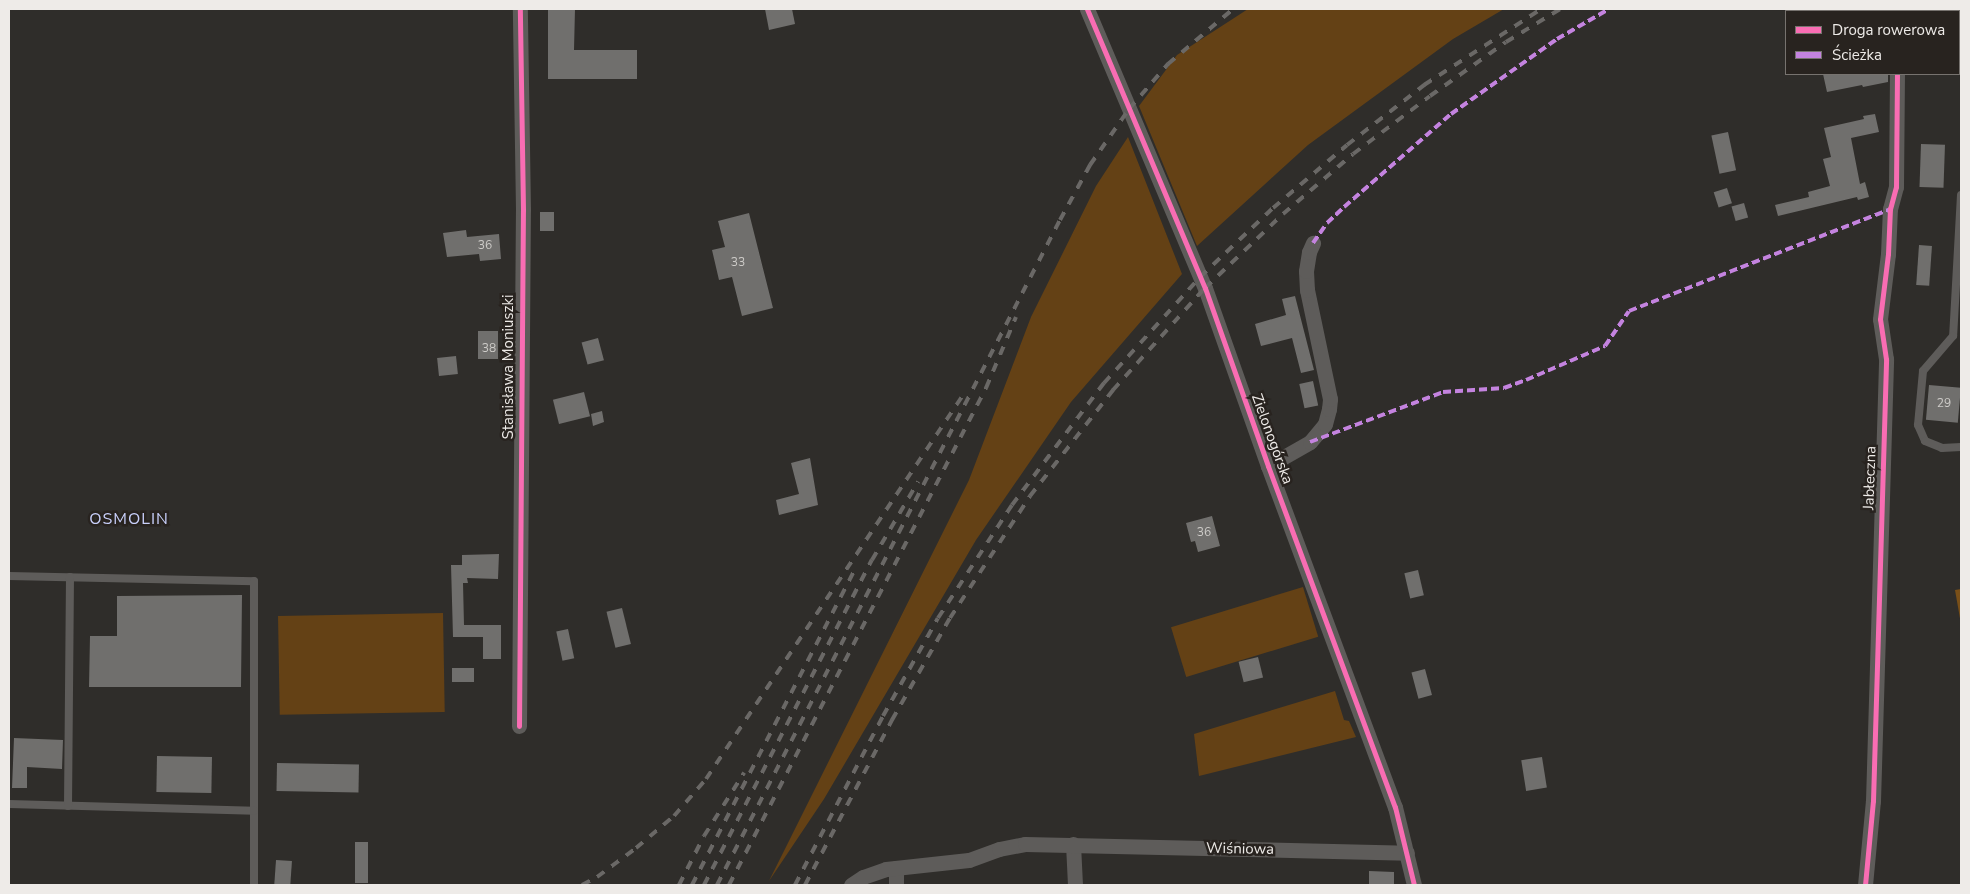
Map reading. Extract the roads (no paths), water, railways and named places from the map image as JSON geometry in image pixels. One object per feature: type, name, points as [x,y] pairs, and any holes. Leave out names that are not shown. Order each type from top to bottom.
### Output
[{"type":"street","name":"Stanisława Moniuszki","points":[[519,726],[523,219],[520,9]]},
{"type":"street","name":"Zielonogórska","points":[[1087,9],[1205,288],[1268,466],[1395,807],[1414,885]]},
{"type":"street","name":"Jabłeczna","points":[[1865,885],[1873,801],[1886,359],[1880,319],[1888,254],[1890,209],[1896,187],[1896,75]]},
{"type":"street","points":[[1268,466],[1310,442],[1325,424],[1329,409],[1330,399],[1307,290],[1306,271],[1309,252],[1313,243]]},
{"type":"street","name":"Wiśniowa","points":[[851,885],[864,877],[896,868],[969,860],[999,849],[1025,844],[1407,853]]},
{"type":"street","points":[[1073,844],[1075,885]]},
{"type":"street","points":[[896,868],[896,885]]},
{"type":"lane","points":[[1961,195],[1953,336],[1923,371],[1918,425],[1925,441],[1942,448],[1961,447]]},
{"type":"lane","points":[[9,576],[254,581],[254,885]]},
{"type":"lane","points":[[68,806],[70,577]]},
{"type":"lane","points":[[9,804],[254,811]]},
{"type":"railway","points":[[717,885],[1090,165],[1129,109],[1168,64],[1233,9]]},
{"type":"railway","points":[[795,885],[883,716],[938,618],[1012,505],[1104,383],[1200,277],[1273,208],[1347,145],[1424,85],[1541,9]]},
{"type":"railway","points":[[805,885],[892,720],[950,618],[1030,496],[1113,390],[1205,288],[1283,214],[1353,154],[1506,42],[1560,9]]},
{"type":"railway","points":[[729,885],[986,388],[1016,317]]},
{"type":"railway","points":[[582,885],[597,877],[636,848],[674,816],[706,779],[965,392]]},
{"type":"railway","points":[[704,885],[872,560],[918,482]]},
{"type":"railway","points":[[692,885],[856,567]]},
{"type":"railway","points":[[679,885],[704,836],[744,773]]},
{"type":"district","name":"OSMOLIN","points":[[129,519]]}]
